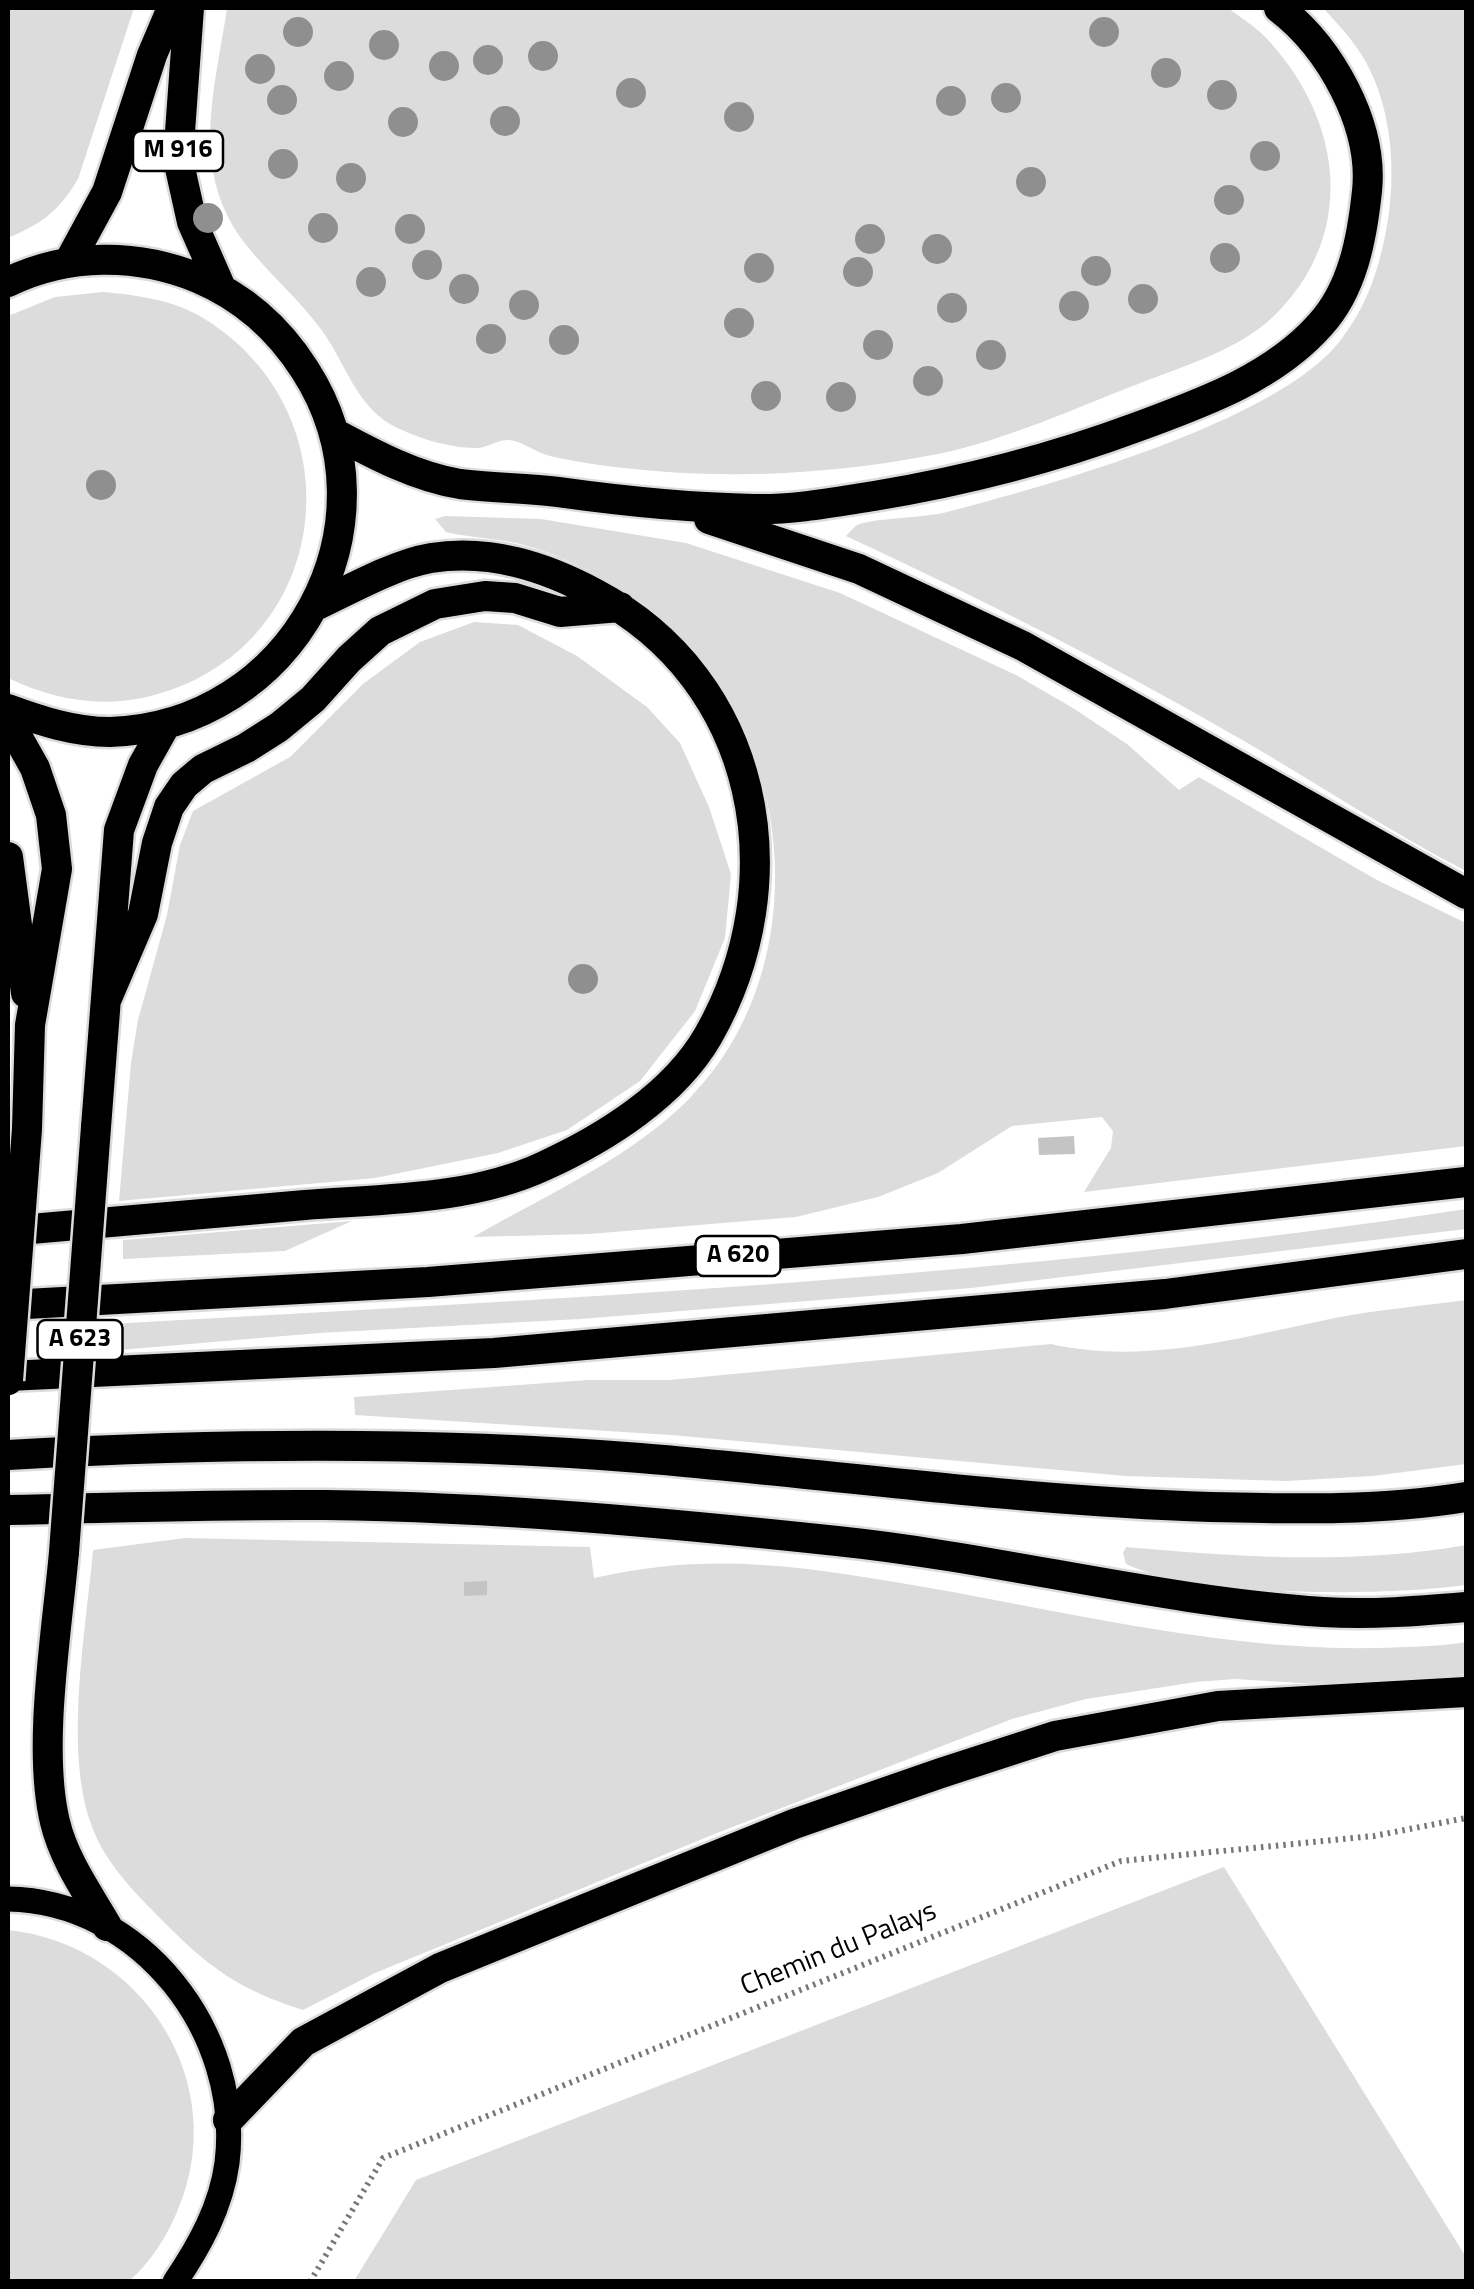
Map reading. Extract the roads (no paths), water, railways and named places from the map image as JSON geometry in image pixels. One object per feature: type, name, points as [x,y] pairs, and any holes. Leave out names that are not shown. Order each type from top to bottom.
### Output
[{"type":"highway","name":"M 916","points":[[69,262],[107,192],[152,55],[172,8]]},
{"type":"highway","name":"M 916","points":[[188,8],[178,160],[192,222],[221,288]]},
{"type":"highway","points":[[334,433],[409,469],[458,484],[660,505],[758,510],[830,503],[958,482],[1074,450],[1208,400],[1254,377],[1322,324],[1342,294],[1364,222],[1368,179],[1363,137],[1324,54],[1293,18],[1278,8]]},
{"type":"highway","points":[[8,282],[69,262],[121,259],[173,268],[221,288],[259,315],[292,349],[317,388],[334,433],[342,476],[341,522],[332,565],[315,606],[288,647],[253,680],[212,707],[166,724],[110,732],[52,726],[8,709]]},
{"type":"highway","points":[[660,505],[762,534],[859,569],[1024,646],[1466,894]]},
{"type":"highway","points":[[8,1231],[384,1199],[515,1178],[590,1144],[636,1112],[674,1078],[707,1038],[742,950],[755,878],[755,824],[744,772],[731,740],[697,677],[665,640],[620,606],[574,582],[534,566],[489,555],[426,558],[315,606]]},
{"type":"highway","points":[[107,998],[143,914],[157,843],[169,806],[184,785],[203,769],[279,727],[313,699],[380,631],[435,604],[486,596],[515,598],[560,612],[620,606]]},
{"type":"highway","name":"A 623","points":[[8,720],[36,768],[51,815],[57,869],[30,1025],[27,1129],[8,1378]]},
{"type":"highway","name":"A 623","points":[[107,1926],[73,1868],[55,1824],[49,1737],[119,830],[144,766],[166,724]]},
{"type":"highway","points":[[8,857],[30,1025]]},
{"type":"highway","name":"A 620","points":[[8,1305],[428,1282],[962,1239],[1466,1182]]},
{"type":"highway","points":[[8,1378],[514,1351],[1165,1294],[1466,1254]]},
{"type":"highway","points":[[8,1454],[177,1445],[387,1446],[638,1458],[1118,1504],[1310,1510],[1466,1497]]},
{"type":"highway","points":[[8,1510],[328,1505],[574,1517],[952,1555],[1123,1587],[1306,1610],[1403,1612],[1466,1607]]},
{"type":"highway","points":[[228,2120],[303,2042],[440,1968],[794,1824],[941,1773],[1055,1736],[1218,1706],[1466,1692]]},
{"type":"main road","points":[[8,1899],[65,1908],[107,1926],[146,1953],[178,1988],[204,2028],[221,2072],[228,2120],[227,2163],[217,2206],[200,2246],[176,2282]]}]
